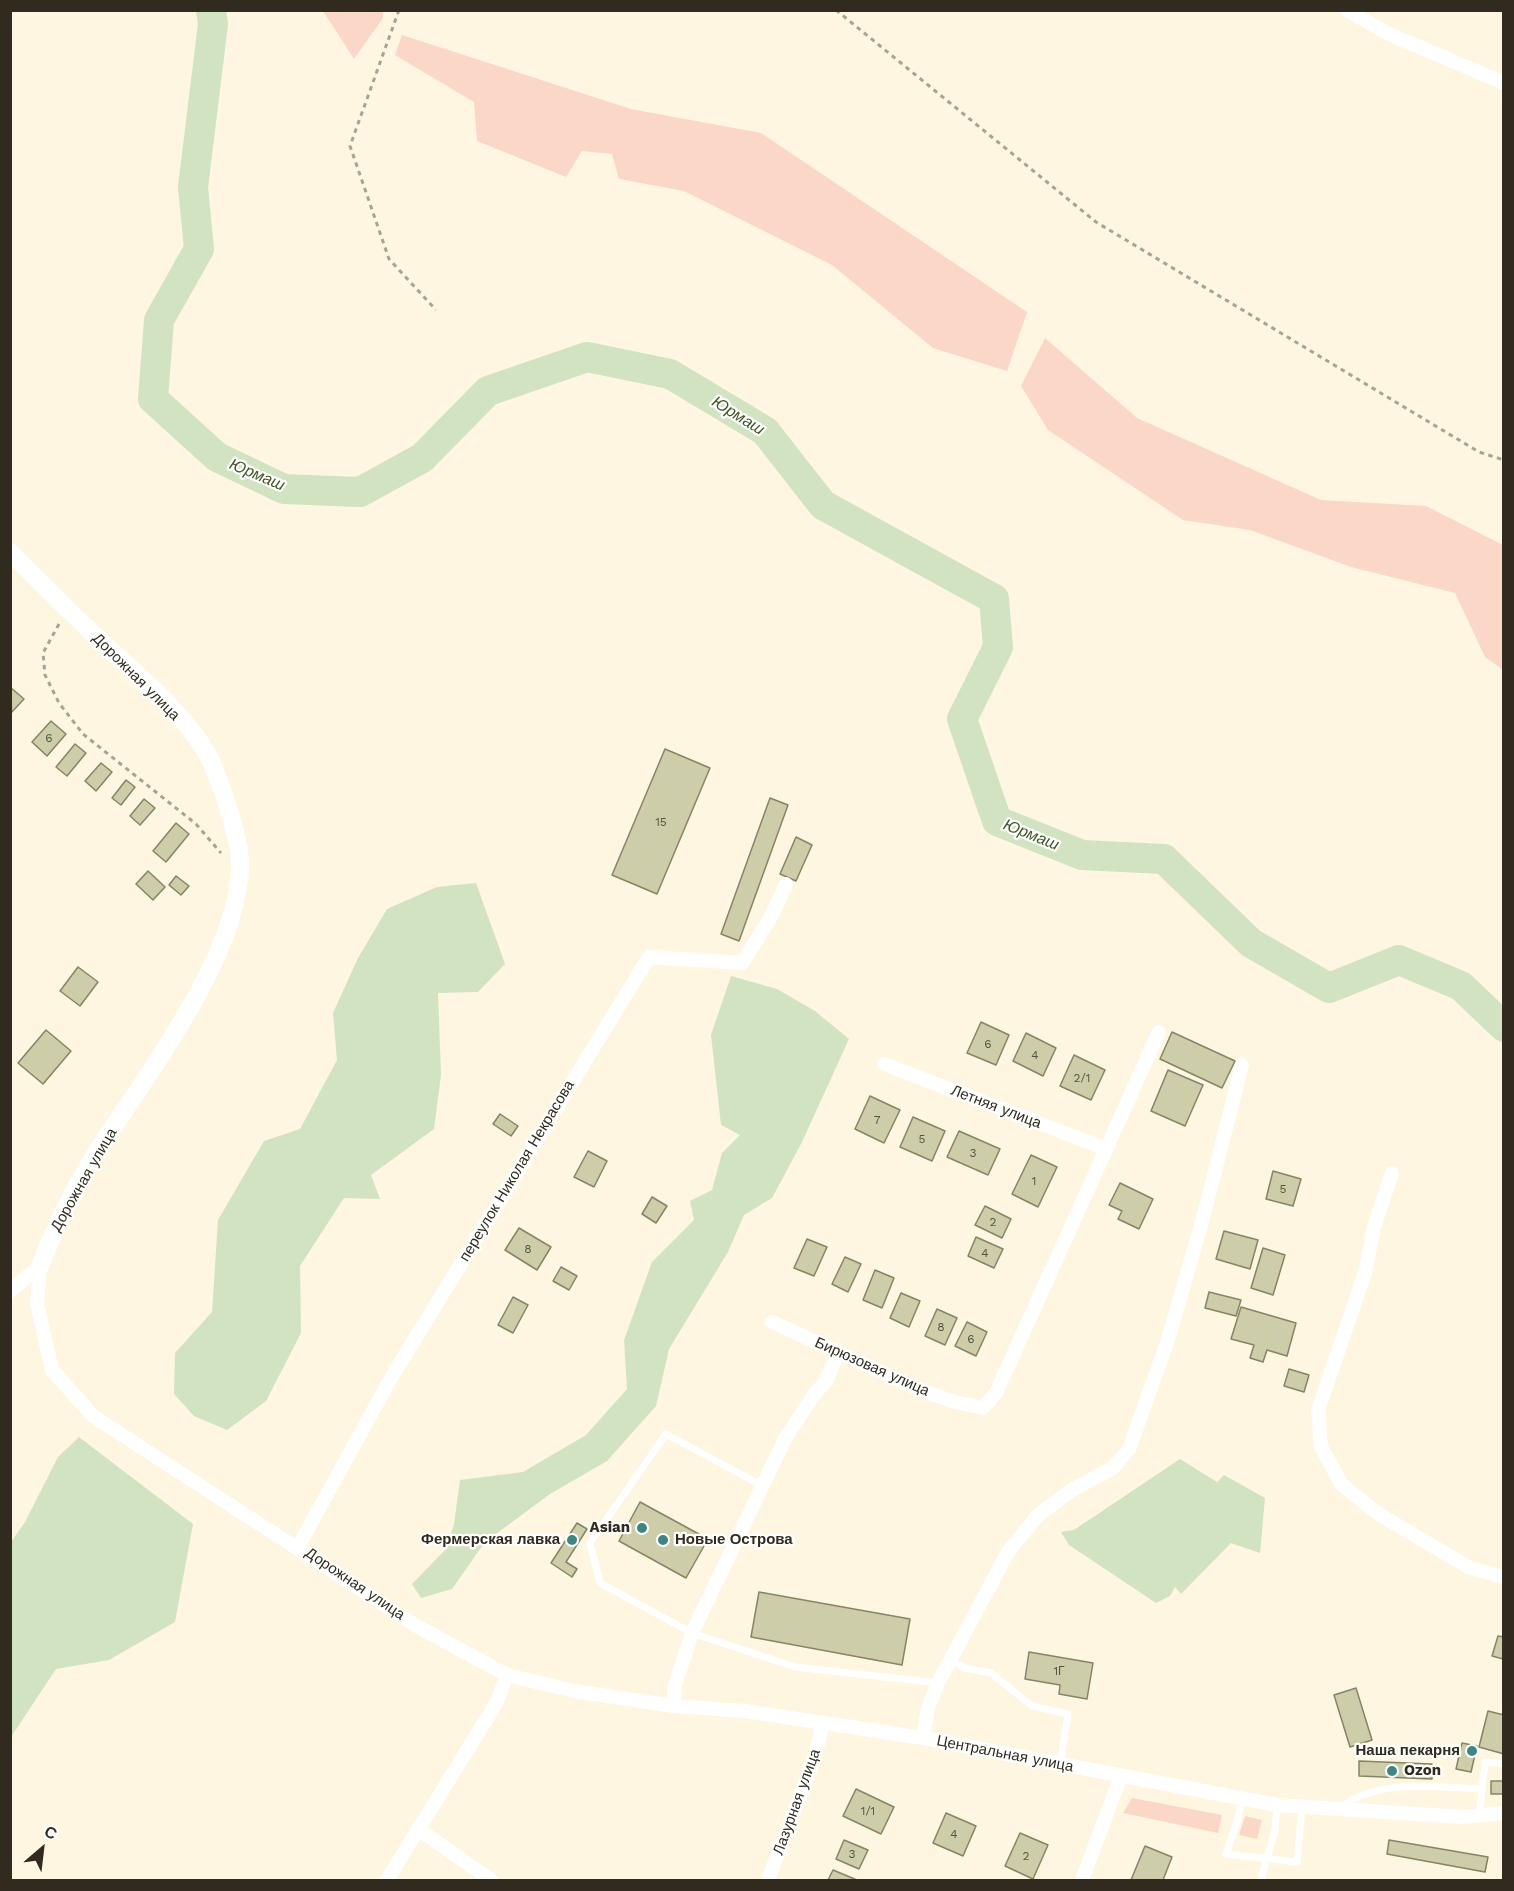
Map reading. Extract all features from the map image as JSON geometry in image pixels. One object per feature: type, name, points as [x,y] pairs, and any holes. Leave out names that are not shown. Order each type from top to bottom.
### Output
[{"type":"street","points":[[1347,10],[1389,34],[1503,83]]},
{"type":"street","name":"Дорожная улица","points":[[10,552],[66,609],[152,688],[202,746],[224,798],[236,838],[240,864],[236,896],[225,931],[198,993],[95,1156],[55,1227],[40,1266],[37,1304],[52,1370],[93,1416],[415,1624],[507,1675]]},
{"type":"street","name":"переулок Николая Некрасова","points":[[298,1547],[391,1378],[649,957],[742,963],[771,917],[786,884]]},
{"type":"street","points":[[1107,1149],[1159,1032]]},
{"type":"street","name":"Летняя улица","points":[[884,1064],[1107,1149]]},
{"type":"street","points":[[923,1738],[928,1708],[938,1683],[1008,1552],[1039,1514],[1072,1490],[1113,1468],[1129,1449],[1167,1343],[1202,1222],[1242,1065]]},
{"type":"street","name":"Бирюзовая улица","points":[[772,1322],[923,1391],[983,1408],[996,1393],[1107,1149]]},
{"type":"street","points":[[1392,1173],[1374,1227],[1365,1273],[1318,1410],[1321,1447],[1342,1485],[1380,1515],[1470,1568],[1503,1576]]},
{"type":"street","points":[[10,1291],[40,1266]]},
{"type":"street","points":[[673,1706],[675,1685],[692,1633],[761,1485],[785,1439],[815,1393],[825,1383],[839,1352]]},
{"type":"street","points":[[387,1881],[497,1702],[507,1675]]},
{"type":"street","name":"Центральная улица","points":[[507,1675],[574,1690],[673,1706],[745,1711],[923,1738],[1277,1805],[1462,1817],[1503,1813]]},
{"type":"street","name":"Лазурная улица","points":[[768,1881],[815,1757],[823,1722]]},
{"type":"street","points":[[1082,1881],[1121,1776]]},
{"type":"street","points":[[418,1829],[491,1881]]},
{"type":"lane","points":[[761,1485],[666,1434],[590,1543],[600,1583],[692,1633],[795,1667],[938,1683]]},
{"type":"lane","points":[[951,1660],[965,1668],[991,1673],[1032,1706],[1068,1714],[1060,1765]]},
{"type":"lane","points":[[1479,1816],[1485,1762],[1503,1764]]},
{"type":"lane","points":[[1347,1811],[1348,1802],[1360,1795],[1398,1786],[1482,1789]]},
{"type":"lane","points":[[1242,1798],[1238,1822],[1226,1854],[1297,1862],[1302,1808]]},
{"type":"lane","points":[[1261,1881],[1275,1830],[1277,1805]]},
{"type":"path","points":[[399,10],[350,146],[389,259],[436,310]]},
{"type":"path","points":[[836,10],[1096,222],[1479,452],[1503,460]]},
{"type":"path","points":[[66,609],[43,653],[45,675],[59,703],[83,734],[196,824],[223,855]]},
{"type":"shaded area","points":[[323,11],[383,11],[383,18],[354,59]]},
{"type":"shaded area","points":[[402,35],[631,109],[761,133],[1027,312],[1007,371],[933,348],[832,265],[684,191],[619,179],[612,154],[582,151],[566,177],[477,141],[474,102],[395,55]]},
{"type":"shaded area","points":[[1045,338],[1137,418],[1321,500],[1426,506],[1503,545],[1503,670],[1485,657],[1455,593],[1351,567],[1250,530],[1183,520],[1048,430],[1021,386]]},
{"type":"shaded area","points":[[476,883],[505,964],[478,992],[438,993],[441,1075],[434,1129],[371,1175],[380,1199],[344,1198],[300,1266],[301,1333],[266,1401],[227,1430],[194,1416],[174,1394],[175,1353],[212,1312],[218,1220],[264,1141],[300,1129],[337,1060],[333,1013],[358,958],[387,909],[437,887]]},
{"type":"shaded area","points":[[731,976],[777,989],[815,1011],[849,1039],[802,1142],[772,1198],[744,1215],[728,1252],[669,1349],[656,1406],[607,1461],[550,1494],[485,1542],[452,1589],[421,1598],[412,1584],[446,1549],[454,1524],[460,1480],[523,1472],[586,1435],[627,1389],[624,1340],[652,1262],[694,1220],[690,1201],[712,1190],[722,1153],[740,1135],[721,1125],[711,1035]]},
{"type":"shaded area","points":[[79,1437],[193,1524],[175,1622],[109,1660],[56,1669],[11,1737],[11,1542],[25,1522],[58,1457]]},
{"type":"shaded area","points":[[1180,1459],[1217,1482],[1224,1475],[1265,1498],[1260,1553],[1231,1543],[1181,1594],[1175,1587],[1170,1596],[1156,1603],[1069,1545],[1061,1532],[1074,1530]]},
{"type":"shaded area","points":[[1132,1798],[1222,1815],[1218,1833],[1123,1813]]},
{"type":"shaded area","points":[[1245,1816],[1262,1820],[1257,1839],[1239,1835]]},
{"type":"building","points":[[10,687],[24,699],[10,714]]},
{"type":"building","points":[[51,721],[66,734],[47,756],[32,742]]},
{"type":"building","points":[[75,744],[86,753],[67,776],[56,767]]},
{"type":"building","points":[[665,749],[710,768],[657,894],[612,875]]},
{"type":"building","points":[[101,763],[112,772],[96,791],[85,781]]},
{"type":"building","points":[[126,780],[135,787],[121,805],[112,798]]},
{"type":"building","points":[[770,798],[788,805],[739,941],[721,934]]},
{"type":"building","points":[[144,799],[155,808],[140,825],[130,816]]},
{"type":"building","points":[[176,823],[189,834],[166,862],[153,851]]},
{"type":"building","points":[[796,837],[812,845],[796,881],[780,874]]},
{"type":"building","points":[[148,871],[165,887],[153,900],[136,884]]},
{"type":"building","points":[[176,876],[189,886],[181,895],[169,885]]},
{"type":"building","points":[[78,967],[98,982],[80,1006],[60,991]]},
{"type":"building","points":[[981,1022],[1009,1035],[996,1065],[967,1053]]},
{"type":"building","points":[[46,1030],[71,1051],[43,1084],[18,1063]]},
{"type":"building","points":[[1172,1032],[1235,1061],[1222,1088],[1160,1059]]},
{"type":"building","points":[[1026,1033],[1056,1048],[1043,1076],[1013,1061]]},
{"type":"building","points":[[1074,1055],[1105,1070],[1091,1100],[1060,1086]]},
{"type":"building","points":[[1168,1070],[1203,1085],[1185,1126],[1151,1111]]},
{"type":"building","points":[[870,1096],[900,1110],[884,1143],[855,1129]]},
{"type":"building","points":[[500,1114],[518,1126],[511,1136],[493,1124]]},
{"type":"building","points":[[913,1117],[945,1131],[932,1161],[900,1147]]},
{"type":"building","points":[[959,1131],[1000,1149],[988,1175],[947,1157]]},
{"type":"building","points":[[588,1151],[607,1161],[594,1187],[574,1177]]},
{"type":"building","points":[[1031,1155],[1057,1167],[1038,1207],[1012,1194]]},
{"type":"building","points":[[1273,1171],[1301,1179],[1293,1206],[1266,1199]]},
{"type":"building","points":[[1120,1183],[1153,1199],[1139,1229],[1118,1219],[1122,1211],[1109,1205]]},
{"type":"building","points":[[652,1197],[667,1206],[656,1223],[642,1214]]},
{"type":"building","points":[[985,1206],[1011,1219],[1002,1238],[975,1225]]},
{"type":"building","points":[[519,1228],[551,1247],[537,1270],[505,1250]]},
{"type":"building","points":[[1224,1231],[1258,1240],[1250,1269],[1216,1259]]},
{"type":"building","points":[[976,1237],[1003,1249],[994,1268],[968,1256]]},
{"type":"building","points":[[807,1239],[827,1247],[814,1276],[794,1268]]},
{"type":"building","points":[[1263,1248],[1285,1255],[1273,1295],[1251,1288]]},
{"type":"building","points":[[845,1257],[861,1264],[848,1292],[832,1284]]},
{"type":"building","points":[[561,1267],[577,1276],[569,1290],[553,1281]]},
{"type":"building","points":[[875,1270],[894,1278],[882,1308],[863,1300]]},
{"type":"building","points":[[1209,1292],[1241,1300],[1236,1316],[1205,1308]]},
{"type":"building","points":[[901,1293],[920,1301],[909,1327],[890,1318]]},
{"type":"building","points":[[513,1297],[528,1305],[513,1333],[498,1325]]},
{"type":"building","points":[[1241,1307],[1296,1323],[1287,1356],[1267,1350],[1263,1362],[1250,1358],[1254,1345],[1231,1339]]},
{"type":"building","points":[[937,1309],[957,1318],[945,1345],[925,1336]]},
{"type":"building","points":[[967,1322],[987,1332],[976,1356],[955,1346]]},
{"type":"building","points":[[1289,1369],[1309,1375],[1304,1392],[1284,1386]]},
{"type":"building","name":"Новые Острова","points":[[640,1502],[708,1539],[686,1578],[619,1541]]},
{"type":"building","points":[[577,1523],[587,1529],[566,1562],[577,1569],[572,1577],[551,1563]]},
{"type":"building","points":[[759,1592],[910,1619],[902,1665],[751,1637]]},
{"type":"building","points":[[1498,1636],[1504,1637],[1503,1659],[1492,1656]]},
{"type":"building","points":[[1029,1652],[1093,1663],[1087,1699],[1059,1694],[1060,1685],[1025,1679]]},
{"type":"building","points":[[1356,1688],[1372,1740],[1350,1747],[1334,1695]]},
{"type":"building","points":[[1488,1711],[1504,1715],[1504,1754],[1479,1747]]},
{"type":"building","points":[[1462,1743],[1477,1746],[1471,1772],[1456,1769]]},
{"type":"building","points":[[1359,1761],[1432,1764],[1432,1779],[1359,1776]]},
{"type":"building","points":[[1491,1781],[1504,1781],[1504,1794],[1491,1794]]},
{"type":"building","points":[[856,1789],[894,1807],[881,1834],[843,1816]]},
{"type":"building","points":[[946,1813],[976,1826],[963,1856],[933,1843]]},
{"type":"building","points":[[1020,1833],[1048,1845],[1033,1879],[1005,1866]]},
{"type":"building","points":[[844,1840],[868,1850],[859,1869],[836,1859]]},
{"type":"building","points":[[1389,1840],[1488,1857],[1485,1872],[1387,1854]]},
{"type":"building","points":[[1145,1846],[1172,1857],[1163,1880],[1131,1880]]},
{"type":"building","points":[[833,1870],[857,1880],[828,1880]]},
{"type":"waterway","name":"Юрмаш","points":[[211,10],[213,24],[193,187],[199,249],[159,320],[153,399],[217,457],[284,489],[360,492],[422,458],[488,391],[587,357],[670,374],[765,431],[823,505],[994,599],[998,647],[962,719],[997,821],[1082,855],[1164,859],[1251,943],[1329,988],[1399,960],[1461,986],[1504,1027]]},
{"type":"place","name":"Asian","points":[[642,1528]]},
{"type":"place","name":"Фермерская лавка","points":[[572,1540]]},
{"type":"place","name":"Новые Острова","points":[[663,1540]]},
{"type":"place","name":"Наша пекарня","points":[[1472,1751]]},
{"type":"place","name":"Ozon","points":[[1392,1771]]}]
